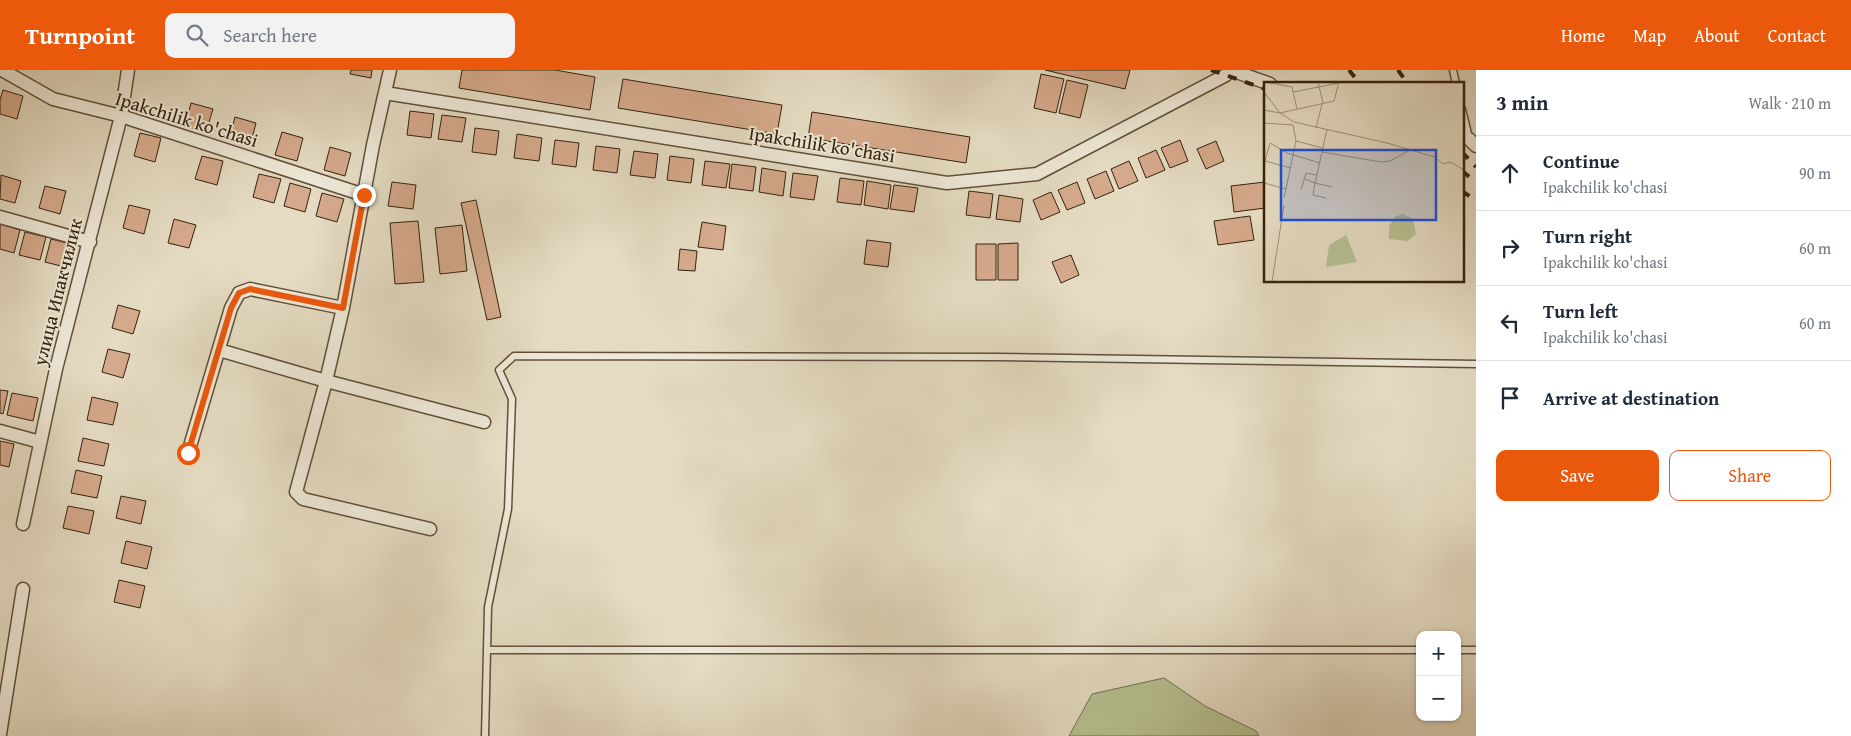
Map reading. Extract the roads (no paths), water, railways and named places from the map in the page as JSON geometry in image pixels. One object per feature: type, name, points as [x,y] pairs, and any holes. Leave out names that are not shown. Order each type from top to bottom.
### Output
[{"type":"street","name":"Ipakchilik ko'chasi","points":[[2,70],[53,99],[121,116],[364,195]]},
{"type":"street","name":"улица Ипакчилик","points":[[22,524],[56,369],[121,116],[128,70]]},
{"type":"street","points":[[390,70],[343,308],[326,381],[296,492],[303,499],[430,529]]},
{"type":"street","name":"Ipakchilik ko'chasi","points":[[385,93],[947,183],[1036,174],[1226,75],[1230,70]]},
{"type":"street","points":[[1230,70],[1264,82]]},
{"type":"street","points":[[0,217],[90,242]]},
{"type":"street","points":[[188,453],[231,308],[239,293],[250,289],[343,308]]},
{"type":"street","points":[[219,350],[326,381],[484,422]]},
{"type":"street","points":[[0,431],[40,442]]},
{"type":"street","points":[[0,734],[22,589]]},
{"type":"lane","points":[[1464,118],[1469,141]]},
{"type":"lane","points":[[485,736],[488,607],[508,509],[512,399],[500,370],[514,356],[996,357],[1476,364]]},
{"type":"lane","points":[[487,650],[1416,650]]},
{"type":"lane","points":[[1461,650],[1476,650]]},
{"type":"railway","points":[[1211,70],[1264,89]]},
{"type":"railway","points":[[1349,70],[1358,82]]},
{"type":"railway","points":[[1398,70],[1407,82]]},
{"type":"railway","points":[[1464,154],[1476,167]]},
{"type":"railway","points":[[1464,173],[1476,182]]},
{"type":"railway","points":[[1464,192],[1476,201]]}]
